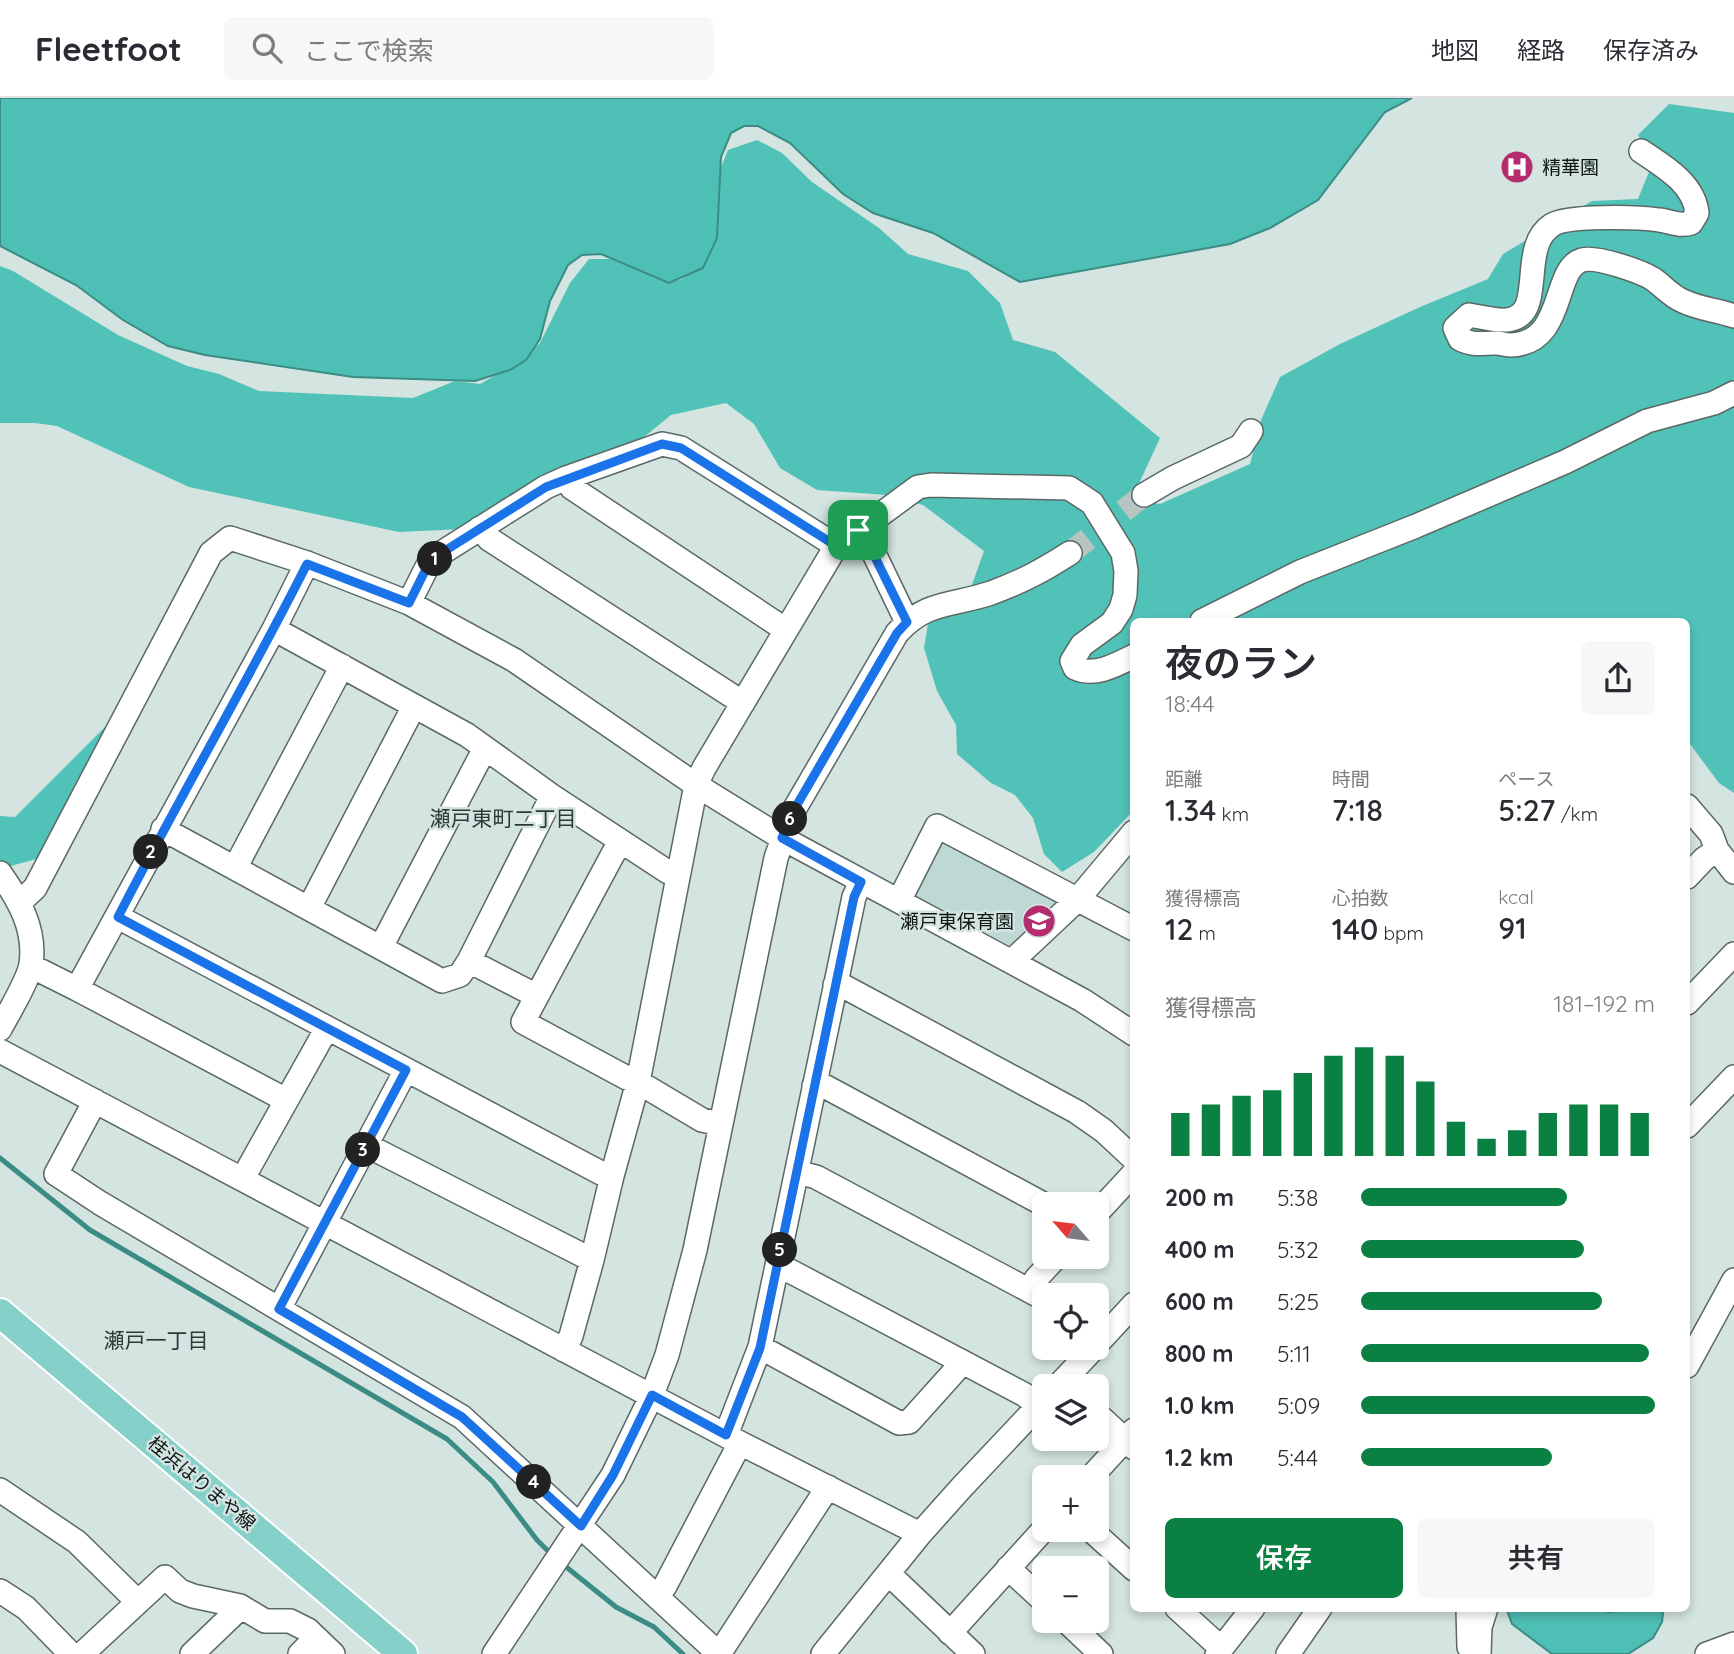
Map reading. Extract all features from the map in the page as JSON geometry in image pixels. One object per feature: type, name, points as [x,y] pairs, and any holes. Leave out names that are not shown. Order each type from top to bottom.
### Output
[{"type":"main road","name":"桂浜はりまや線","points":[[0,1313],[403,1654]]},
{"type":"main road","name":"桂浜はりまや線","points":[[0,1338],[374,1654]]},
{"type":"street","points":[[1641,151],[1673,173],[1691,194],[1697,213],[1691,223],[1680,225],[1661,220],[1626,218],[1564,220],[1551,225],[1539,240],[1534,253],[1531,265],[1531,297],[1522,312],[1507,320],[1469,316],[1455,328],[1460,339],[1474,345],[1512,345],[1534,337],[1553,315],[1568,272],[1578,261],[1585,259],[1642,273],[1686,303],[1734,316]]},
{"type":"street","points":[[1208,618],[1300,572],[1565,462],[1647,421],[1714,402],[1734,393]]},
{"type":"street","points":[[1144,495],[1241,446],[1251,431]]},
{"type":"street","points":[[409,603],[427,567],[443,552],[480,528],[546,487],[662,444],[681,448],[830,542],[835,548]]},
{"type":"street","points":[[566,478],[572,488],[786,630]]},
{"type":"street","points":[[564,1350],[571,1336],[592,1260],[638,1082],[696,785],[835,548],[918,486],[1069,488],[1092,503],[1123,552],[1126,572],[1121,609],[1112,623],[1082,645],[1072,661],[1075,668],[1084,672],[1111,667],[1130,658]]},
{"type":"street","points":[[480,528],[489,538],[743,702]]},
{"type":"street","points":[[858,530],[867,541],[907,622]]},
{"type":"street","points":[[20,902],[34,888],[211,553],[230,538],[409,603],[514,660],[696,785],[782,838],[1012,961],[1082,1000],[1130,1031]]},
{"type":"street","points":[[494,1654],[613,1475],[652,1395],[667,1355],[695,1250],[782,838],[791,815],[897,633],[907,622],[931,607],[988,594],[1033,577],[1070,553]]},
{"type":"street","points":[[77,989],[307,564]]},
{"type":"street","points":[[274,629],[467,735],[620,841],[668,872],[678,874]]},
{"type":"street","points":[[235,868],[342,666]]},
{"type":"street","points":[[309,908],[414,705]]},
{"type":"street","points":[[381,947],[485,748]]},
{"type":"street","points":[[163,829],[442,981],[460,975],[469,961],[552,796]]},
{"type":"street","points":[[1690,810],[1711,834],[1717,850],[1734,872]]},
{"type":"street","points":[[899,901],[937,826],[1130,927]]},
{"type":"street","points":[[1012,961],[1077,900],[1130,837]]},
{"type":"street","points":[[620,841],[523,1022],[638,1082],[702,1120],[720,1124]]},
{"type":"street","points":[[1690,874],[1717,850]]},
{"type":"street","points":[[0,873],[20,902],[30,929],[31,966],[0,1029]]},
{"type":"street","points":[[657,1595],[665,1586],[733,1439],[760,1348],[854,897],[861,882]]},
{"type":"street","points":[[118,917],[601,1173],[612,1176]]},
{"type":"street","points":[[1690,1000],[1734,954]]},
{"type":"street","points":[[469,961],[537,996]]},
{"type":"street","points":[[31,966],[286,1100]]},
{"type":"street","points":[[835,985],[845,987],[1077,1112],[1104,1131],[1130,1155]]},
{"type":"street","points":[[243,1178],[327,1028]]},
{"type":"street","points":[[0,1051],[733,1439],[920,1534]]},
{"type":"street","points":[[279,1309],[406,1070]]},
{"type":"street","points":[[1690,1123],[1734,1077]]},
{"type":"street","points":[[814,1086],[826,1087],[1032,1198]]},
{"type":"street","points":[[95,1101],[56,1174],[100,1203],[462,1417],[719,1654],[828,1487]]},
{"type":"street","points":[[366,1144],[592,1260]]},
{"type":"street","points":[[797,1172],[816,1177],[1032,1292]]},
{"type":"street","points":[[1110,1199],[1130,1177]]},
{"type":"street","points":[[1036,1283],[1036,1279],[1045,1269]]},
{"type":"street","points":[[776,1271],[790,1270],[1032,1398]]},
{"type":"street","points":[[1690,1361],[1734,1280]]},
{"type":"street","points":[[1109,1329],[1130,1308]]},
{"type":"street","points":[[760,1348],[899,1423],[909,1422],[961,1361]]},
{"type":"street","points":[[1070,1374],[1082,1360]]},
{"type":"street","points":[[834,1650],[920,1534],[1032,1412]]},
{"type":"street","points":[[1109,1423],[1130,1438]]},
{"type":"street","points":[[1104,1465],[1130,1440]]},
{"type":"street","points":[[0,1490],[77,1542],[138,1602]]},
{"type":"street","points":[[950,1633],[1032,1542]]},
{"type":"street","points":[[1104,1542],[1130,1565]]},
{"type":"street","points":[[1008,1568],[1032,1590]]},
{"type":"street","points":[[889,1574],[973,1654]]},
{"type":"street","points":[[82,1654],[165,1577],[180,1591],[193,1596],[241,1607],[265,1621],[290,1621],[308,1630],[308,1646],[333,1654]]},
{"type":"street","points":[[3,1599],[26,1608],[71,1654]]},
{"type":"street","points":[[192,1654],[241,1607]]},
{"type":"street","points":[[1181,1612],[1219,1651],[1250,1612]]},
{"type":"street","points":[[1289,1654],[1317,1612]]},
{"type":"street","points":[[1468,1612],[1469,1654]]},
{"type":"street","points":[[1479,1654],[1480,1627],[1485,1612]]},
{"type":"street","points":[[1079,1633],[1101,1654]]},
{"type":"street","points":[[1707,1654],[1734,1644]]},
{"type":"shaded area","points":[[0,98],[1412,98],[1385,112],[1318,200],[1270,228],[1230,244],[1020,282],[933,233],[873,213],[843,194],[790,143],[758,126],[744,126],[731,133],[721,157],[717,238],[703,268],[669,283],[601,254],[582,255],[568,265],[550,301],[540,339],[526,360],[510,370],[475,381],[353,377],[205,355],[168,346],[123,320],[76,285],[0,246]]},
{"type":"shaded area","points":[[1669,104],[1734,113],[1734,793],[1719,783],[1690,744],[1690,618],[1130,618],[1130,814],[1094,852],[1062,872],[1044,854],[1033,818],[1015,795],[991,783],[957,754],[956,725],[937,691],[924,648],[928,624],[968,596],[984,551],[923,505],[887,495],[817,490],[780,468],[754,424],[726,403],[671,415],[644,437],[542,484],[462,529],[399,532],[189,487],[57,426],[0,423],[0,266],[13,271],[118,335],[187,366],[219,374],[259,391],[413,398],[455,381],[480,384],[519,362],[540,343],[570,283],[589,259],[610,259],[656,277],[680,280],[703,266],[718,237],[712,189],[728,150],[757,140],[782,153],[812,182],[879,228],[908,254],[968,271],[1000,303],[1013,340],[1055,352],[1160,438],[1136,490],[1144,501],[1160,504],[1250,464],[1261,420],[1280,377],[1340,344],[1488,279],[1503,254],[1592,201],[1638,199],[1653,162],[1638,135]]},
{"type":"shaded area","points":[[111,721],[62,827],[36,859],[0,869],[0,816],[15,817]]},
{"type":"shaded area","points":[[948,839],[1056,895],[1058,907],[1017,945],[1004,948],[915,900],[911,888],[935,843]]},
{"type":"shaded area","points":[[1508,1612],[1663,1613],[1662,1622],[1653,1638],[1628,1654],[1552,1654],[1512,1624]]},
{"type":"waterway","points":[[0,1158],[90,1230],[447,1439],[493,1482],[537,1540],[553,1556]]},
{"type":"waterway","points":[[560,1562],[616,1607],[654,1627],[683,1654]]},
{"type":"tunnel","points":[[1070,553],[1144,495]]},
{"type":"place","name":"精華園","points":[[1517,167]]},
{"type":"place","name":"瀬戸東保育園","points":[[1039,921]]},
{"type":"district","name":"瀬戸東町二丁目","points":[[503,818]]},
{"type":"district","name":"瀬戸一丁目","points":[[156,1340]]},
{"type":"route","points":[[662,444],[681,448],[830,542],[835,548],[858,530],[867,541],[907,622],[897,633],[791,815],[782,838],[861,882],[854,897],[760,1348],[726,1435],[652,1395],[613,1475],[581,1526],[462,1417],[279,1309],[406,1070],[118,917],[307,564],[409,603],[427,567],[443,552],[546,487],[662,444]]}]
